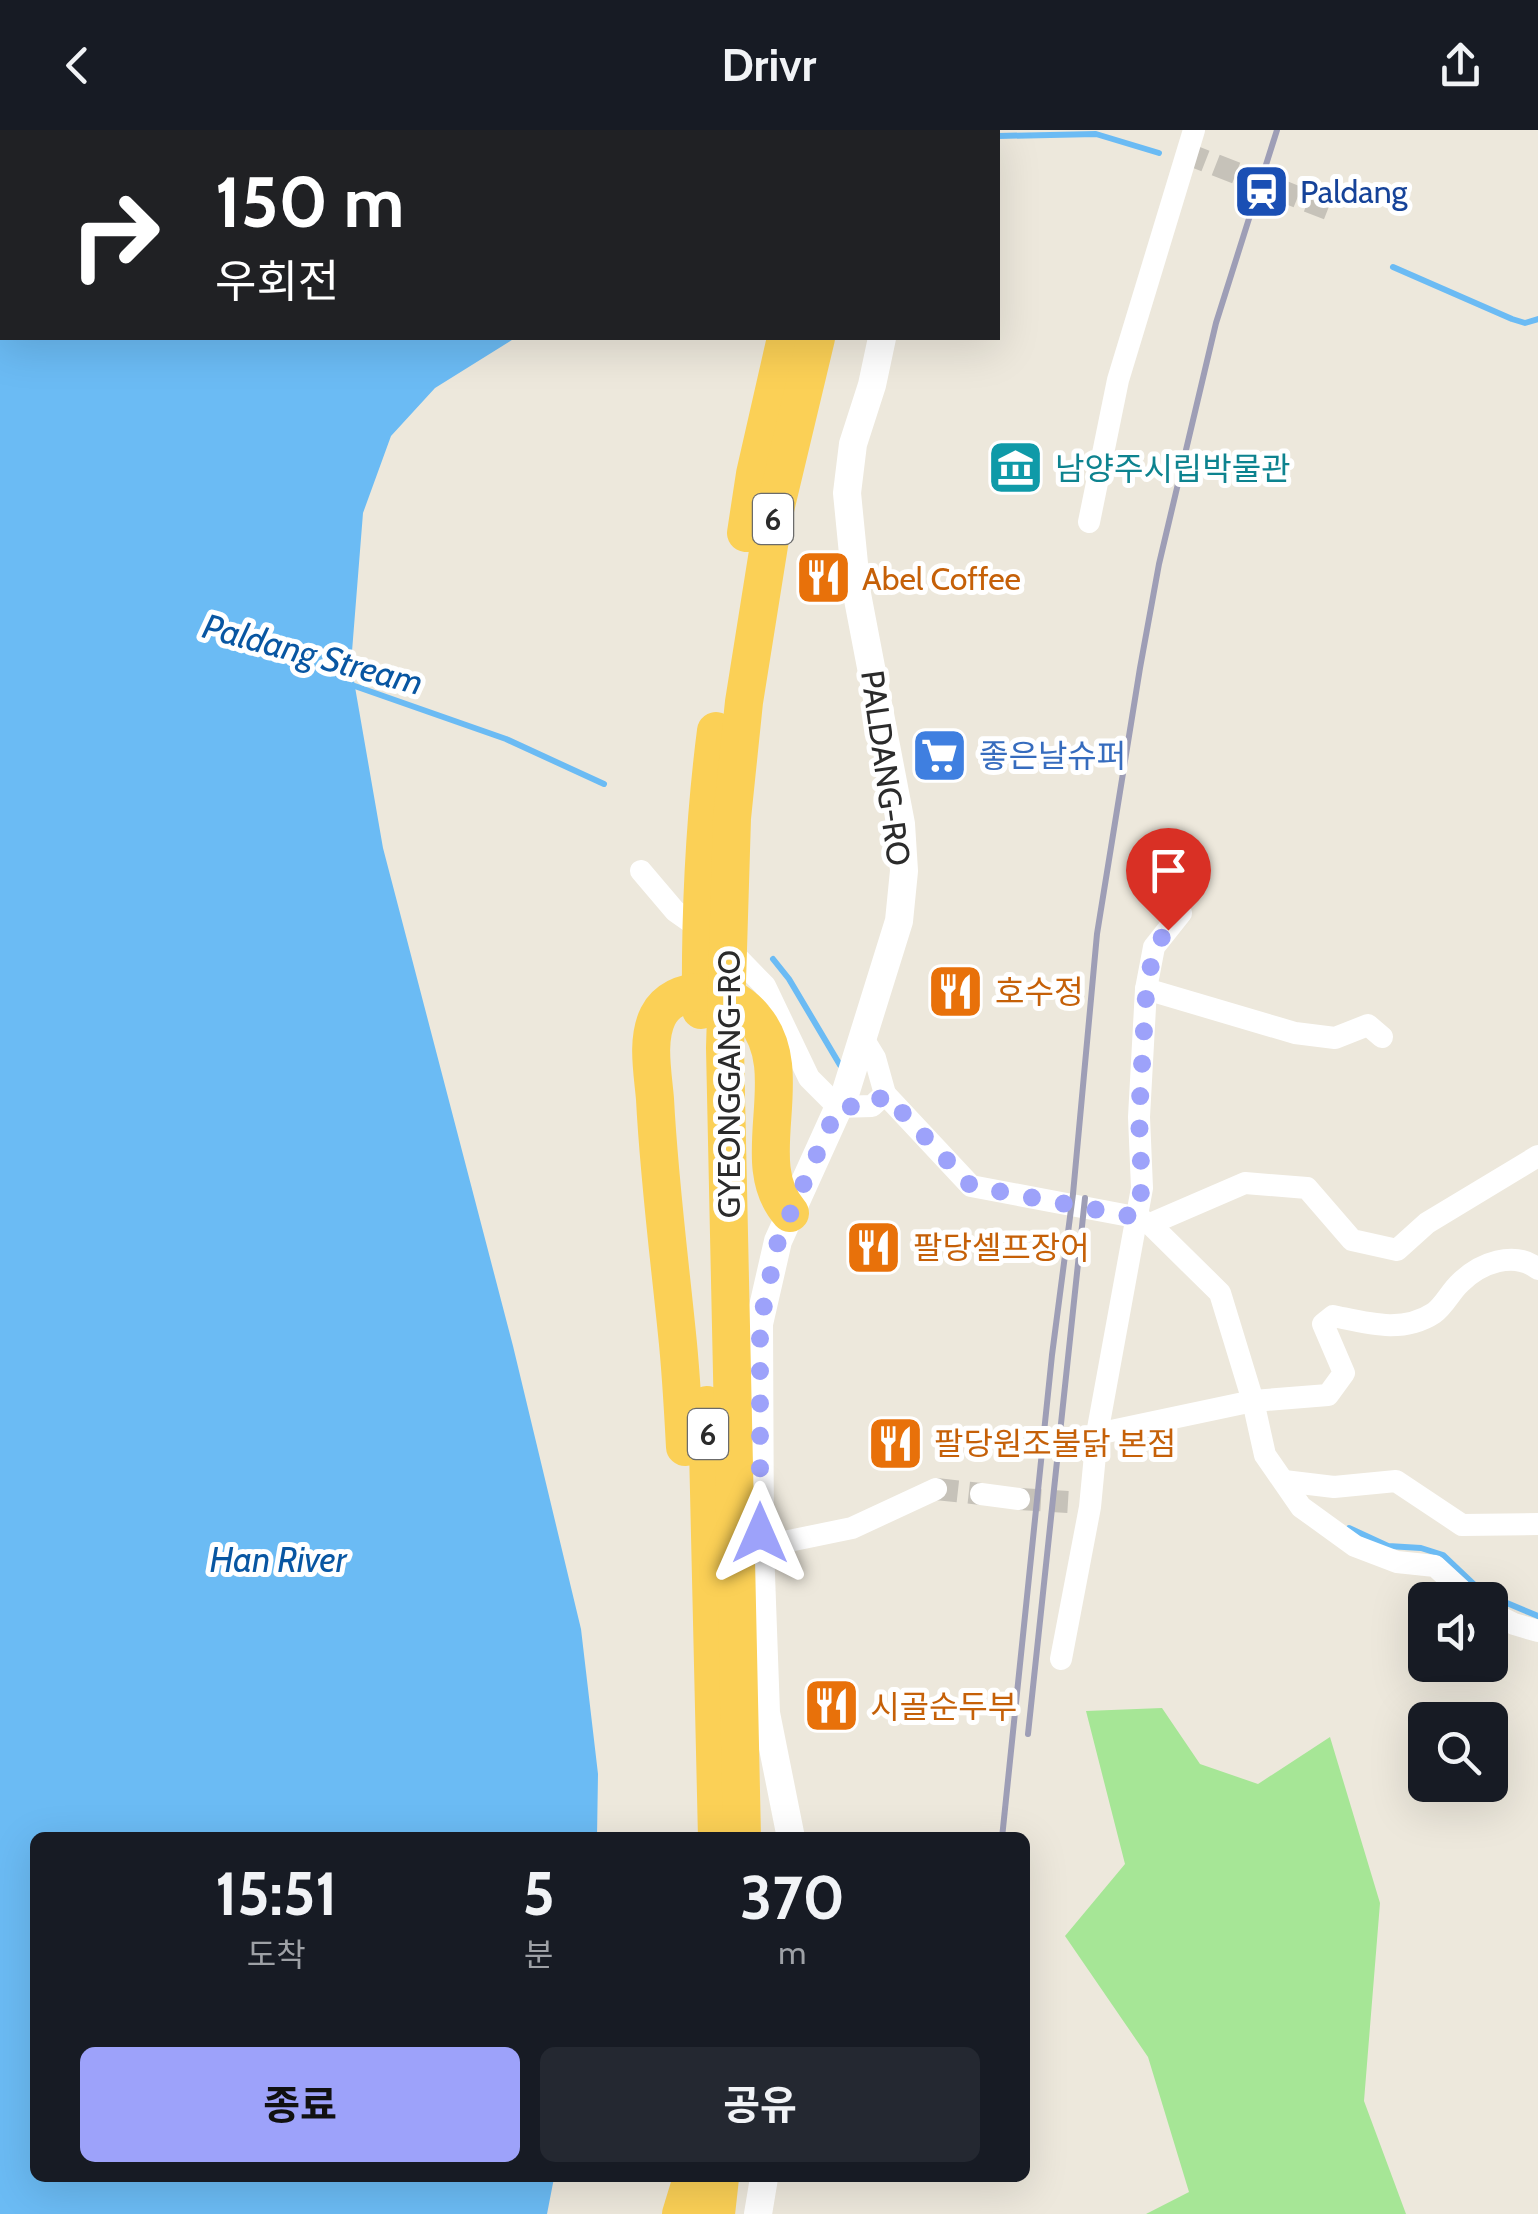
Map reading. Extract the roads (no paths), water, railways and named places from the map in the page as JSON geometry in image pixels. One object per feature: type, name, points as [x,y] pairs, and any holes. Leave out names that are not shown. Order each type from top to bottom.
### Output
[{"type":"highway","name":"GYEONGGANG-RO","points":[[733,695],[755,474],[786,340]]},
{"type":"highway","name":"GYEONGGANG-RO","points":[[742,1832],[713,1039],[700,917],[707,800],[816,340]]},
{"type":"highway","points":[[711,1628],[692,1542],[653,1066],[652,1038],[658,1015],[682,994],[713,992],[740,1004],[756,1020],[772,1048],[772,1176],[779,1201],[790,1213]]},
{"type":"highway","name":"GYEONGGANG-RO","points":[[713,1039],[711,1628],[717,1832]]},
{"type":"highway","points":[[681,2214],[693,2182]]},
{"type":"highway","points":[[690,2214],[694,2182]]},
{"type":"highway","points":[[716,2214],[720,2182]]},
{"type":"street","points":[[1088,522],[1118,380],[1194,130]]},
{"type":"street","name":"PALDANG-RO","points":[[790,1832],[766,1713],[760,1547],[760,1324],[778,1241],[861,1049],[899,921],[904,871],[896,795],[858,594],[848,493],[853,444],[882,340]]},
{"type":"street","points":[[641,871],[675,911],[729,949],[756,976],[779,1010],[810,1078],[842,1099],[872,1106],[885,1094]]},
{"type":"street","points":[[1061,1659],[1079,1504],[1098,1434],[1143,1220],[1139,1117],[1146,989],[1154,947],[1181,913]]},
{"type":"street","points":[[1146,989],[1295,1033],[1335,1038],[1368,1025],[1382,1037]]},
{"type":"street","points":[[861,1049],[875,1058],[885,1094],[971,1186],[1143,1220],[1245,1183],[1307,1188],[1352,1240],[1396,1250],[1427,1223],[1538,1156]]},
{"type":"street","points":[[1143,1220],[1220,1294],[1265,1455],[1302,1506],[1355,1546],[1397,1562],[1435,1566],[1452,1582]]},
{"type":"street","points":[[1098,1434],[1252,1401],[1328,1395],[1344,1373],[1323,1324],[1334,1316],[1390,1328],[1434,1313],[1463,1280],[1494,1260],[1528,1260],[1538,1269]]},
{"type":"street","points":[[1284,1481],[1334,1488],[1396,1481],[1462,1525],[1538,1524]]},
{"type":"street","points":[[760,1547],[852,1528],[936,1489]]},
{"type":"street","points":[[981,1494],[1019,1498]]},
{"type":"street","points":[[1508,1621],[1538,1631]]},
{"type":"street","points":[[758,2214],[763,2182]]},
{"type":"water","name":"Han River","points":[[0,340],[512,340],[435,388],[391,436],[363,513],[351,664],[383,848],[513,1346],[581,1629],[598,1774],[597,1832],[30,1832],[30,2182],[553,2182],[547,2214],[0,2214]]},
{"type":"waterway","points":[[1000,136],[1096,134],[1159,153]]},
{"type":"waterway","points":[[1393,267],[1512,319],[1525,323],[1538,319]]},
{"type":"waterway","name":"Paldang Stream","points":[[349,684],[506,739],[604,784]]},
{"type":"waterway","name":"Paldang Stream","points":[[773,959],[840,1065]]},
{"type":"waterway","name":"Paldang Stream","points":[[1349,1528],[1388,1546],[1421,1548],[1443,1555],[1483,1593],[1538,1616]]},
{"type":"tunnel","points":[[1185,153],[1328,209]]},
{"type":"tunnel","points":[[936,1489],[981,1494]]},
{"type":"tunnel","points":[[1019,1499],[1068,1502]]},
{"type":"railway","points":[[1003,1832],[1052,1355],[1073,1194],[1097,934],[1159,564],[1216,323],[1277,130]]},
{"type":"railway","points":[[1028,1734],[1085,1198]]},
{"type":"place","name":"Paldang","points":[[1261,191]]},
{"type":"place","name":"남양주시립박물관","points":[[1016,468]]},
{"type":"place","name":"Abel Coffee","points":[[823,578]]},
{"type":"place","name":"좋은날슈퍼","points":[[940,755]]},
{"type":"place","name":"호수정","points":[[956,991]]},
{"type":"place","name":"팔당셀프장어","points":[[874,1247]]},
{"type":"place","name":"팔당원조불닭 본점","points":[[895,1443]]},
{"type":"place","name":"시골순두부","points":[[831,1706]]}]
